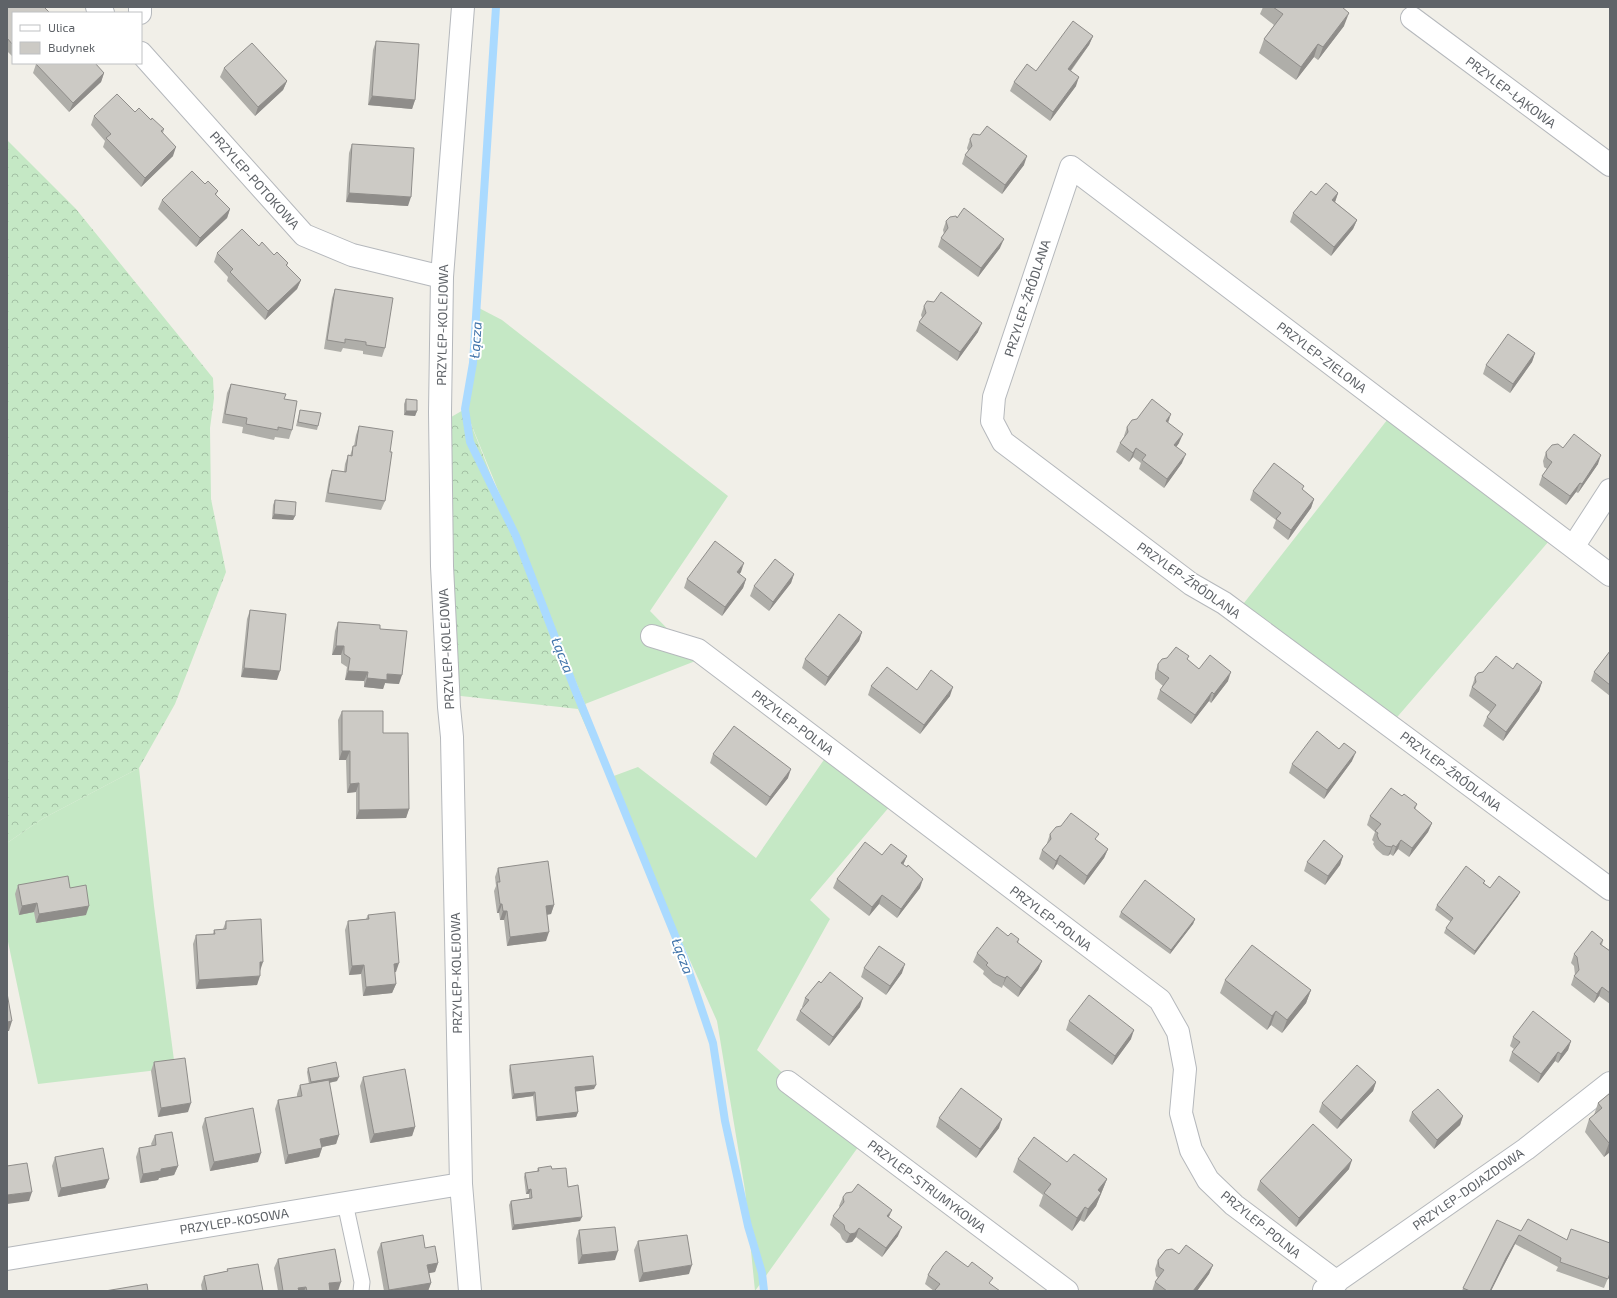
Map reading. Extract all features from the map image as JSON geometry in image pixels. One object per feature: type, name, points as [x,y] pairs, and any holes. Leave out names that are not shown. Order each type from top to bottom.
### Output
[{"type":"street","name":"PRZYLEP-KOLEJOWA","points":[[463,7],[442,277],[440,412],[442,566],[448,707],[452,737],[461,1184],[470,1291]]},
{"type":"street","name":"PRZYLEP-ŁĄKOWA","points":[[1412,18],[1610,165]]},
{"type":"street","name":"PRZYLEP-POTOKOWA","points":[[142,54],[304,235],[352,255],[442,277]]},
{"type":"street","name":"PRZYLEP-ZIELONA","points":[[1071,167],[1610,575]]},
{"type":"street","name":"PRZYLEP-ŹRÓDLANA","points":[[1071,167],[994,398],[992,421],[1003,442],[1191,584],[1224,603],[1610,889]]},
{"type":"street","points":[[1573,547],[1610,490]]},
{"type":"street","name":"PRZYLEP-POLNA","points":[[652,636],[698,650],[1160,1000],[1178,1032],[1185,1069],[1181,1112],[1191,1150],[1208,1180],[1234,1205],[1330,1286]]},
{"type":"street","name":"PRZYLEP-STRUMYKOWA","points":[[788,1082],[1067,1291]]},
{"type":"street","name":"PRZYLEP-DOJAZDOWA","points":[[1330,1286],[1526,1149],[1610,1083]]},
{"type":"street","name":"PRZYLEP-KOSOWA","points":[[7,1259],[461,1184]]},
{"type":"lane","points":[[345,1203],[362,1282],[361,1291]]},
{"type":"green space","points":[[7,140],[76,209],[213,378],[214,398],[210,428],[211,499],[226,572],[175,704],[139,768],[42,819],[7,843]]},
{"type":"green space","points":[[477,307],[502,320],[728,496],[650,611],[698,660],[585,704],[465,409]]},
{"type":"green space","points":[[465,409],[574,687],[585,704],[578,709],[452,695],[454,592],[453,523],[446,420]]},
{"type":"green space","points":[[1391,415],[1549,541],[1386,730],[1233,617]]},
{"type":"green space","points":[[585,704],[611,777],[638,767],[756,858],[830,751],[896,799],[810,900],[830,919],[757,1050],[861,1143],[755,1291],[745,1190],[717,1021],[578,709]]},
{"type":"green space","points":[[139,768],[154,906],[175,1068],[38,1084],[7,937],[7,843],[42,819]]},
{"type":"building","points":[[7,7],[44,7],[49,12],[12,12],[12,44],[7,38]]},
{"type":"building","points":[[1273,7],[1342,7],[1349,13],[1323,47],[1318,44],[1301,67],[1264,39],[1283,14]]},
{"type":"building","points":[[1073,21],[1093,36],[1068,69],[1079,77],[1053,112],[1014,82],[1027,64],[1036,71]]},
{"type":"building","points":[[376,41],[419,44],[415,100],[372,96]]},
{"type":"building","points":[[252,43],[287,81],[258,107],[224,68]]},
{"type":"building","points":[[36,64],[96,64],[104,73],[73,103]]},
{"type":"building","points":[[117,94],[135,112],[139,108],[151,120],[152,118],[164,129],[161,131],[176,147],[145,178],[106,138],[111,134],[94,116]]},
{"type":"building","points":[[987,126],[1027,156],[1005,185],[965,155],[972,146],[970,139],[973,134],[980,135]]},
{"type":"building","points":[[352,144],[414,148],[411,197],[349,193]]},
{"type":"building","points":[[192,171],[205,184],[208,181],[218,191],[215,194],[230,209],[200,238],[162,200]]},
{"type":"building","points":[[1326,183],[1338,193],[1332,200],[1357,220],[1334,247],[1293,213],[1311,191],[1316,195]]},
{"type":"building","points":[[964,208],[1004,239],[981,268],[941,238],[948,228],[946,221],[950,217],[956,216],[957,218]]},
{"type":"building","points":[[242,229],[259,246],[262,242],[274,255],[277,252],[288,263],[286,265],[301,280],[268,311],[230,272],[233,269],[217,253]]},
{"type":"building","points":[[335,289],[393,298],[385,348],[366,345],[366,342],[345,339],[345,343],[327,340]]},
{"type":"building","points":[[941,292],[982,323],[960,352],[919,322],[926,313],[924,306],[927,301],[934,302]]},
{"type":"building","points":[[1508,334],[1535,353],[1513,384],[1486,365]]},
{"type":"building","points":[[231,384],[286,394],[284,399],[297,401],[292,430],[278,427],[278,430],[246,424],[247,418],[225,414]]},
{"type":"building","points":[[406,399],[417,400],[417,411],[406,411]]},
{"type":"building","points":[[1152,399],[1171,414],[1166,421],[1183,434],[1174,445],[1186,454],[1167,479],[1142,460],[1146,455],[1136,448],[1133,453],[1120,443],[1128,432],[1127,427],[1132,420],[1137,419]]},
{"type":"building","points":[[300,410],[321,413],[318,426],[298,422]]},
{"type":"building","points":[[359,426],[393,431],[390,452],[392,452],[385,501],[328,493],[332,470],[346,472],[348,455],[352,456],[353,446],[356,446]]},
{"type":"building","points":[[1574,434],[1601,455],[1582,484],[1580,483],[1570,496],[1542,476],[1552,462],[1547,458],[1546,452],[1552,445],[1558,444],[1563,448]]},
{"type":"building","points":[[1274,463],[1304,486],[1302,489],[1314,499],[1291,530],[1276,519],[1281,513],[1253,491]]},
{"type":"building","points":[[275,500],[296,502],[295,516],[274,514]]},
{"type":"building","points":[[715,541],[744,563],[737,572],[746,579],[725,607],[687,579]]},
{"type":"building","points":[[775,559],[794,574],[773,602],[754,586]]},
{"type":"building","points":[[250,610],[286,614],[280,671],[244,668]]},
{"type":"building","points":[[839,614],[862,632],[828,677],[805,659]]},
{"type":"building","points":[[338,622],[380,625],[380,629],[407,631],[402,675],[387,674],[387,680],[367,678],[368,672],[348,671],[350,658],[344,654],[344,646],[336,646]]},
{"type":"building","points":[[1176,647],[1189,656],[1187,659],[1199,669],[1210,655],[1231,672],[1214,694],[1212,692],[1195,715],[1160,690],[1169,678],[1158,670],[1158,664],[1162,659],[1167,658]]},
{"type":"building","points":[[1610,651],[1610,685],[1594,672]]},
{"type":"building","points":[[1496,656],[1513,669],[1517,663],[1542,682],[1506,732],[1487,717],[1496,705],[1472,687],[1476,682],[1475,677],[1478,673],[1483,672]]},
{"type":"building","points":[[887,667],[917,690],[931,670],[953,687],[924,725],[871,686]]},
{"type":"building","points":[[342,711],[383,711],[383,733],[408,733],[409,809],[359,810],[359,783],[350,784],[350,751],[342,751]]},
{"type":"building","points":[[734,726],[791,769],[770,797],[713,754]]},
{"type":"building","points":[[1317,731],[1339,749],[1344,743],[1356,752],[1327,790],[1292,764]]},
{"type":"building","points":[[1391,788],[1402,796],[1404,794],[1417,804],[1414,808],[1432,823],[1412,848],[1401,840],[1396,847],[1393,845],[1392,847],[1386,846],[1379,840],[1377,835],[1378,833],[1375,831],[1381,824],[1370,816]]},
{"type":"building","points":[[1071,813],[1099,834],[1095,839],[1108,849],[1087,876],[1060,855],[1056,861],[1042,850],[1051,839],[1050,834],[1056,827],[1061,826]]},
{"type":"building","points":[[1324,840],[1343,856],[1328,876],[1307,862]]},
{"type":"building","points":[[865,842],[882,855],[891,844],[907,856],[901,863],[907,867],[908,865],[923,879],[901,909],[882,895],[872,907],[837,879]]},
{"type":"building","points":[[548,861],[554,905],[546,906],[549,932],[510,937],[507,911],[503,911],[502,904],[500,904],[497,882],[500,882],[498,868]]},
{"type":"building","points":[[1466,866],[1485,881],[1483,883],[1490,888],[1499,876],[1520,892],[1475,951],[1446,928],[1453,918],[1437,905]]},
{"type":"building","points":[[68,876],[70,888],[86,885],[89,906],[39,914],[37,903],[22,906],[18,885]]},
{"type":"building","points":[[1145,880],[1195,919],[1171,950],[1121,912]]},
{"type":"building","points":[[395,912],[399,963],[394,964],[396,984],[366,987],[364,965],[352,966],[348,921],[369,919],[368,915]]},
{"type":"building","points":[[261,919],[263,962],[260,962],[260,976],[199,980],[196,935],[215,934],[214,930],[226,929],[226,921]]},
{"type":"building","points":[[997,927],[1008,936],[1011,933],[1019,939],[1017,942],[1042,961],[1021,988],[1007,976],[1005,978],[996,974],[986,965],[988,963],[977,953]]},
{"type":"building","points":[[1592,931],[1603,940],[1600,944],[1610,951],[1610,993],[1602,987],[1597,994],[1574,976],[1579,970],[1577,957],[1574,954]]},
{"type":"building","points":[[1252,945],[1311,990],[1287,1020],[1276,1011],[1272,1016],[1225,980]]},
{"type":"building","points":[[879,946],[905,964],[890,986],[864,968]]},
{"type":"building","points":[[830,972],[863,998],[833,1037],[800,1011],[809,1000],[805,998],[819,981],[821,983]]},
{"type":"building","points":[[7,993],[12,1021],[7,1022]]},
{"type":"building","points":[[1089,995],[1134,1030],[1115,1056],[1069,1021]]},
{"type":"building","points":[[1533,1011],[1571,1041],[1561,1054],[1558,1052],[1541,1074],[1512,1052],[1520,1042],[1513,1037]]},
{"type":"building","points":[[593,1056],[596,1085],[575,1087],[578,1112],[537,1117],[535,1092],[514,1094],[510,1065]]},
{"type":"building","points":[[185,1058],[191,1103],[161,1108],[154,1062]]},
{"type":"building","points":[[336,1062],[339,1077],[311,1082],[308,1068]]},
{"type":"building","points":[[1357,1065],[1376,1082],[1341,1120],[1322,1103]]},
{"type":"building","points":[[405,1069],[415,1127],[374,1134],[363,1077]]},
{"type":"building","points":[[329,1080],[339,1135],[320,1139],[322,1148],[288,1155],[278,1100],[302,1096],[300,1085]]},
{"type":"building","points":[[961,1088],[1002,1119],[980,1149],[939,1118]]},
{"type":"building","points":[[1438,1089],[1463,1116],[1437,1140],[1412,1112]]},
{"type":"building","points":[[1610,1093],[1609,1143],[1589,1119],[1602,1108],[1598,1103]]},
{"type":"building","points":[[253,1108],[261,1153],[214,1162],[205,1118]]},
{"type":"building","points":[[1313,1124],[1352,1160],[1299,1218],[1260,1181]]},
{"type":"building","points":[[172,1132],[178,1166],[143,1174],[139,1148],[156,1145],[155,1135]]},
{"type":"building","points":[[1034,1137],[1067,1162],[1074,1154],[1107,1179],[1098,1190],[1101,1193],[1088,1209],[1085,1207],[1077,1218],[1044,1193],[1051,1184],[1018,1159]]},
{"type":"building","points":[[103,1148],[109,1179],[61,1188],[55,1157]]},
{"type":"building","points":[[27,1163],[32,1192],[7,1195],[7,1166]]},
{"type":"building","points":[[551,1166],[552,1169],[566,1168],[568,1187],[578,1185],[582,1217],[514,1225],[511,1201],[532,1198],[531,1189],[528,1190],[525,1173],[539,1171],[538,1168]]},
{"type":"building","points":[[858,1184],[892,1210],[887,1216],[902,1227],[886,1248],[859,1228],[855,1233],[850,1234],[845,1230],[844,1225],[833,1216],[844,1202],[843,1197],[846,1193],[852,1192]]},
{"type":"building","points":[[1528,1219],[1567,1240],[1571,1229],[1610,1243],[1610,1273],[1608,1279],[1560,1262],[1561,1258],[1519,1235],[1490,1291],[1470,1291],[1463,1288],[1497,1220],[1521,1231]]},
{"type":"building","points":[[615,1227],[618,1251],[582,1255],[579,1230]]},
{"type":"building","points":[[423,1235],[425,1248],[435,1246],[438,1263],[427,1265],[431,1283],[389,1290],[381,1243]]},
{"type":"building","points":[[687,1235],[692,1265],[643,1273],[638,1241]]},
{"type":"building","points":[[1186,1245],[1213,1265],[1193,1291],[1167,1291],[1155,1282],[1164,1270],[1159,1267],[1158,1260],[1166,1250],[1172,1249],[1179,1254]]},
{"type":"building","points":[[335,1249],[341,1282],[329,1283],[330,1291],[307,1291],[306,1287],[298,1288],[299,1291],[283,1291],[278,1259]]},
{"type":"building","points":[[946,1251],[968,1267],[972,1262],[993,1278],[989,1283],[1000,1291],[936,1291],[935,1290],[940,1284],[928,1275],[933,1266]]},
{"type":"building","points":[[258,1264],[263,1291],[207,1291],[204,1276],[228,1271],[227,1269]]},
{"type":"building","points":[[147,1284],[148,1291],[105,1291]]},
{"type":"waterway","name":"Łącza","points":[[496,7],[473,363],[465,409],[470,442],[516,536],[574,687],[685,960],[713,1043],[725,1121],[748,1226],[762,1273],[764,1291]]}]
